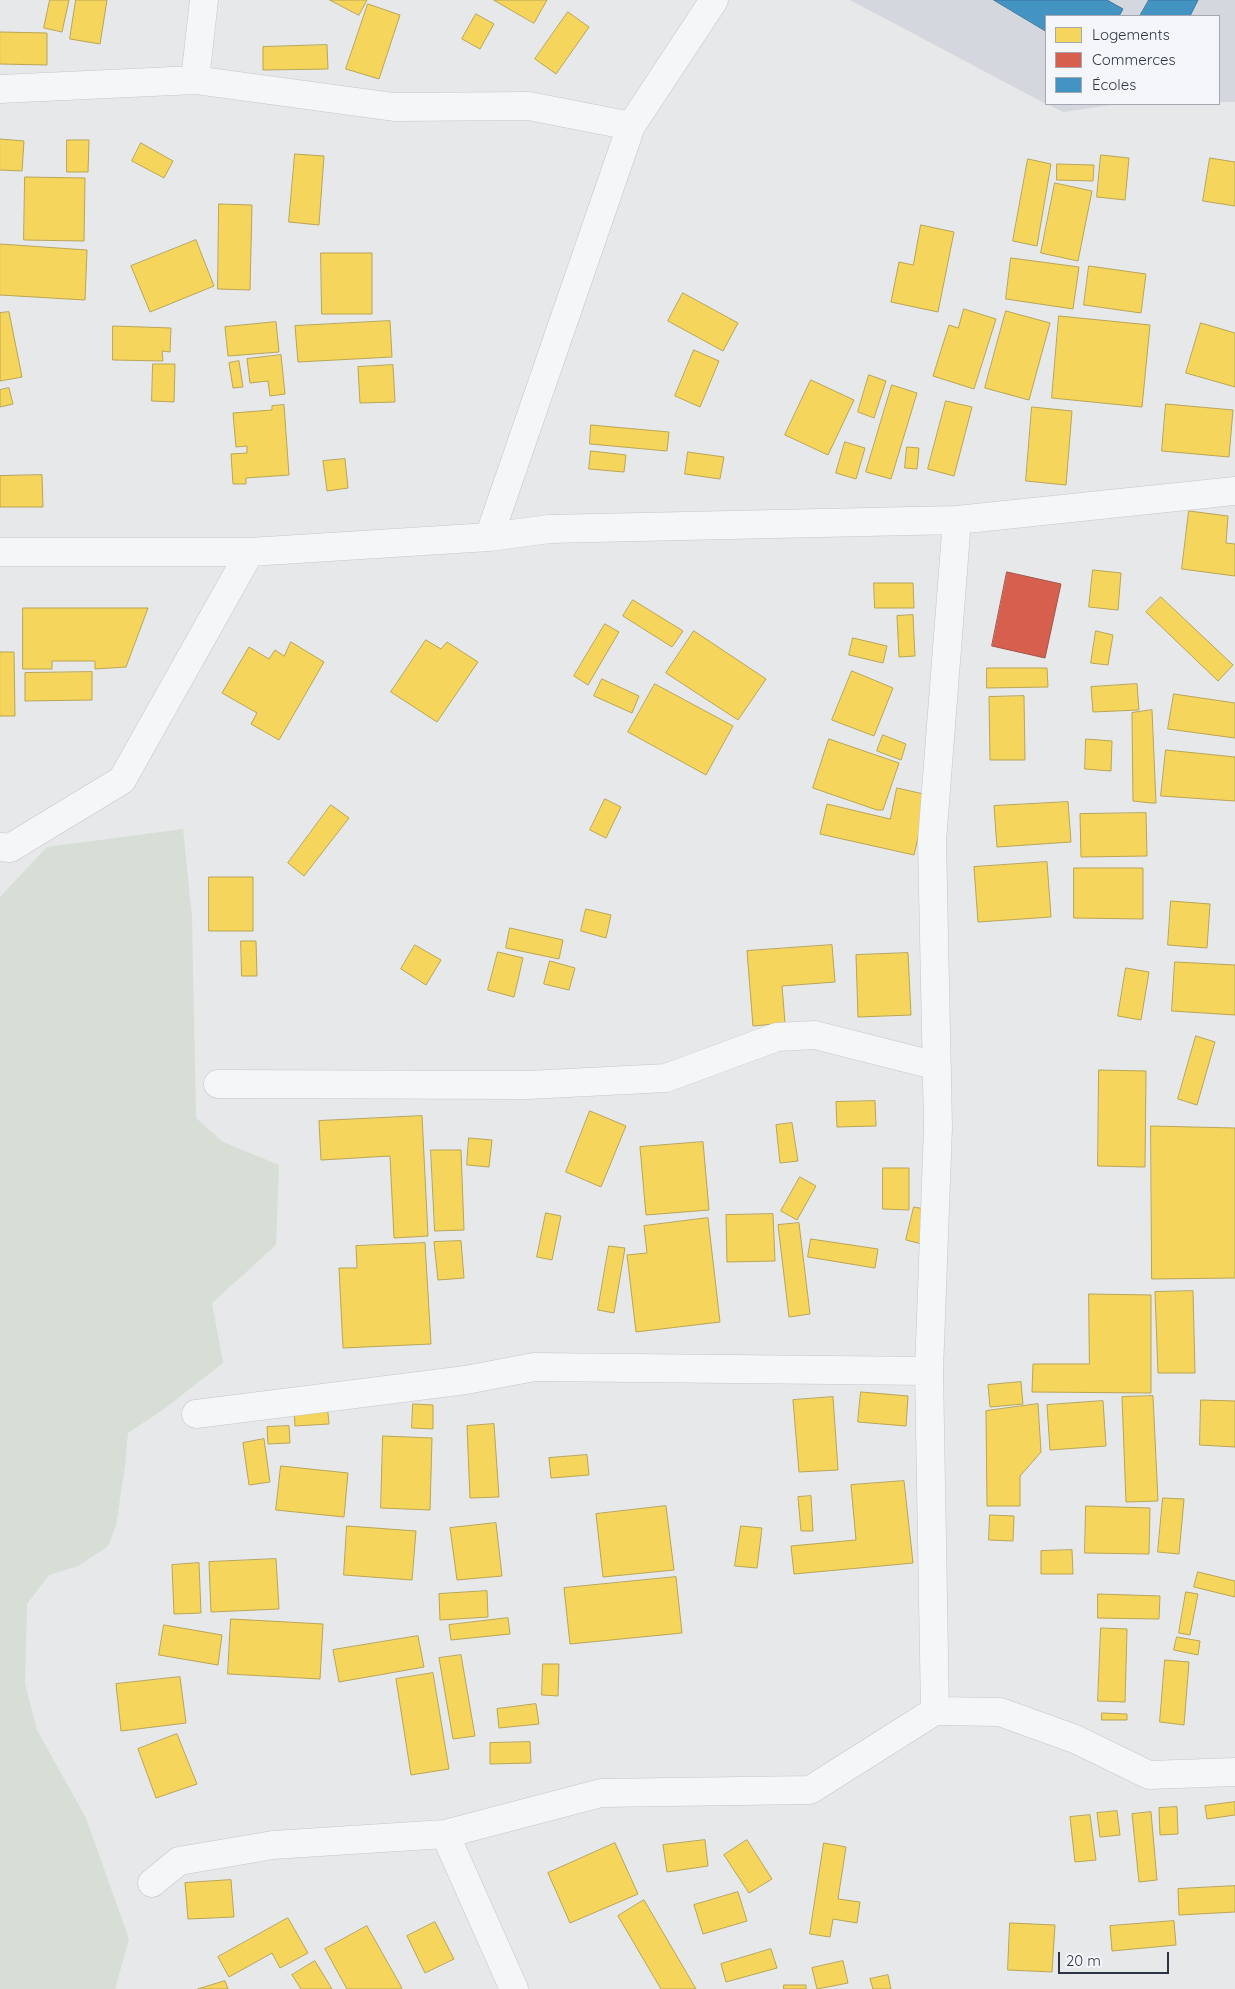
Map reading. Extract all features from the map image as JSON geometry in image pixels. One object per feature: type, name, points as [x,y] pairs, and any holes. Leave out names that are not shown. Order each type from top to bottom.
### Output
[{"type":"street","points":[[194,80],[204,0]]},
{"type":"street","points":[[488,537],[630,126],[714,0]]},
{"type":"street","points":[[0,89],[194,80],[394,107],[529,106],[630,126]]},
{"type":"street","points":[[0,552],[250,552],[488,537],[548,529],[956,520],[1235,491]]},
{"type":"street","points":[[935,1711],[929,1371],[938,1127],[932,841],[956,520]]},
{"type":"street","points":[[0,847],[10,848],[122,780],[250,552]]},
{"type":"street","points":[[218,1084],[528,1085],[666,1078],[778,1037],[815,1034],[937,1066]]},
{"type":"street","points":[[196,1414],[466,1380],[534,1367],[929,1371]]},
{"type":"street","points":[[152,1883],[179,1861],[273,1845],[445,1834],[601,1792],[810,1790],[935,1711],[1000,1712],[1075,1739],[1149,1775],[1235,1772]]},
{"type":"street","points":[[445,1834],[514,1989]]},
{"type":"shaded area","points":[[850,0],[1235,0],[1235,102],[1220,102],[1220,15],[1045,15],[1045,103]]},
{"type":"shaded area","points":[[1049,105],[1112,105],[1063,112]]},
{"type":"shaded area","points":[[183,829],[192,917],[196,1118],[223,1142],[279,1165],[276,1245],[212,1303],[223,1363],[164,1409],[128,1433],[116,1526],[108,1546],[78,1566],[49,1575],[27,1604],[25,1683],[37,1730],[86,1818],[129,1939],[115,1989],[0,1989],[0,897],[47,847]]},
{"type":"building: Logements","points":[[50,0],[69,0],[62,32],[44,28]]},
{"type":"building: Logements","points":[[76,0],[107,0],[100,44],[70,39]]},
{"type":"building: Logements","points":[[330,0],[367,0],[359,15]]},
{"type":"building: Logements","points":[[494,0],[547,0],[534,23]]},
{"type":"building: Logements","points":[[368,4],[400,15],[379,79],[346,69]]},
{"type":"building: Logements","points":[[568,12],[589,27],[556,74],[535,59]]},
{"type":"building: Logements","points":[[476,14],[494,24],[480,49],[462,39]]},
{"type":"building: Logements","points":[[0,32],[47,33],[47,65],[0,64]]},
{"type":"building: Logements","points":[[327,45],[328,69],[263,70],[263,47]]},
{"type":"building: Logements","points":[[0,139],[24,141],[22,171],[0,170]]},
{"type":"building: Logements","points":[[67,140],[89,140],[88,172],[67,172]]},
{"type":"building: Logements","points":[[141,143],[173,161],[164,178],[132,161]]},
{"type":"building: Logements","points":[[295,154],[324,156],[319,225],[289,222]]},
{"type":"building: Logements","points":[[1101,155],[1129,158],[1125,200],[1097,197]]},
{"type":"building: Logements","points":[[1210,158],[1235,162],[1235,206],[1203,201]]},
{"type":"building: Logements","points":[[1028,159],[1051,164],[1037,246],[1013,241]]},
{"type":"building: Logements","points":[[1057,164],[1094,165],[1093,181],[1057,180]]},
{"type":"building: Logements","points":[[25,177],[85,178],[84,241],[24,240]]},
{"type":"building: Logements","points":[[1055,183],[1092,191],[1078,261],[1041,253]]},
{"type":"building: Logements","points":[[219,204],[252,205],[250,290],[218,289]]},
{"type":"building: Logements","points":[[921,225],[954,232],[938,312],[891,302],[899,262],[913,265]]},
{"type":"building: Logements","points":[[196,240],[214,286],[150,312],[131,266]]},
{"type":"building: Logements","points":[[0,244],[87,250],[85,300],[0,295]]},
{"type":"building: Logements","points":[[321,253],[372,253],[372,314],[322,314]]},
{"type":"building: Logements","points":[[1011,258],[1079,267],[1073,309],[1006,299]]},
{"type":"building: Logements","points":[[1089,266],[1146,274],[1141,313],[1084,305]]},
{"type":"building: Logements","points":[[683,293],[738,323],[723,351],[668,321]]},
{"type":"building: Logements","points":[[964,309],[996,319],[974,389],[933,376],[949,325],[958,328]]},
{"type":"building: Logements","points":[[1006,311],[1050,323],[1029,400],[985,388]]},
{"type":"building: Logements","points":[[9,312],[22,377],[0,381],[0,313]]},
{"type":"building: Logements","points":[[1059,316],[1150,325],[1142,407],[1052,398]]},
{"type":"building: Logements","points":[[390,321],[392,357],[298,362],[295,326]]},
{"type":"building: Logements","points":[[276,322],[279,352],[228,356],[225,327]]},
{"type":"building: Logements","points":[[1201,323],[1235,333],[1235,387],[1186,373]]},
{"type":"building: Logements","points":[[113,326],[171,328],[170,352],[162,351],[163,361],[113,360]]},
{"type":"building: Logements","points":[[694,350],[719,361],[700,407],[675,396]]},
{"type":"building: Logements","points":[[281,355],[285,394],[270,396],[268,381],[250,383],[247,359]]},
{"type":"building: Logements","points":[[239,361],[243,387],[233,388],[229,363]]},
{"type":"building: Logements","points":[[153,364],[175,364],[174,402],[152,401]]},
{"type":"building: Logements","points":[[393,365],[395,402],[360,403],[358,367]]},
{"type":"building: Logements","points":[[869,375],[886,381],[874,418],[858,412]]},
{"type":"building: Logements","points":[[811,380],[854,400],[828,455],[785,435]]},
{"type":"building: Logements","points":[[892,385],[917,393],[891,479],[866,472]]},
{"type":"building: Logements","points":[[9,388],[13,404],[0,407],[0,390]]},
{"type":"building: Logements","points":[[946,401],[972,407],[954,476],[928,469]]},
{"type":"building: Logements","points":[[1166,404],[1233,410],[1229,457],[1162,451]]},
{"type":"building: Logements","points":[[284,405],[289,475],[246,478],[246,484],[233,484],[231,454],[247,453],[247,446],[236,447],[233,413],[272,410],[272,406]]},
{"type":"building: Logements","points":[[1032,407],[1072,411],[1066,485],[1026,481]]},
{"type":"building: Logements","points":[[591,425],[669,432],[667,451],[590,444]]},
{"type":"building: Logements","points":[[845,442],[865,448],[856,479],[836,473]]},
{"type":"building: Logements","points":[[907,447],[919,448],[917,469],[905,468]]},
{"type":"building: Logements","points":[[591,451],[626,455],[624,472],[589,469]]},
{"type":"building: Logements","points":[[688,452],[724,457],[720,479],[685,474]]},
{"type":"building: Logements","points":[[345,459],[348,488],[327,491],[323,461]]},
{"type":"building: Logements","points":[[42,475],[43,507],[0,507],[0,476]]},
{"type":"building: Logements","points":[[1189,511],[1228,516],[1226,543],[1235,544],[1235,576],[1182,569]]},
{"type":"building: Logements","points":[[1093,570],[1121,573],[1118,610],[1089,607]]},
{"type":"building: Logements","points":[[874,583],[913,583],[914,608],[875,608]]},
{"type":"building: Logements","points":[[1161,597],[1233,665],[1218,681],[1146,612]]},
{"type":"building: Logements","points":[[633,600],[683,631],[672,647],[623,616]]},
{"type":"building: Logements","points":[[23,608],[148,608],[126,667],[95,669],[95,661],[52,661],[52,669],[23,669]]},
{"type":"building: Logements","points":[[913,615],[915,656],[899,657],[897,616]]},
{"type":"building: Logements","points":[[605,624],[619,632],[588,685],[574,676]]},
{"type":"building: Logements","points":[[694,631],[766,679],[738,720],[666,673]]},
{"type":"building: Logements","points":[[1096,631],[1113,635],[1108,665],[1091,663]]},
{"type":"building: Logements","points":[[853,638],[887,646],[883,663],[849,655]]},
{"type":"building: Logements","points":[[426,640],[441,649],[447,642],[478,662],[437,722],[391,692]]},
{"type":"building: Logements","points":[[291,642],[324,662],[279,740],[251,724],[257,713],[222,693],[249,647],[269,659],[275,650],[284,656]]},
{"type":"building: Logements","points":[[0,652],[14,652],[15,716],[0,716]]},
{"type":"building: Logements","points":[[987,668],[1047,668],[1048,687],[987,688]]},
{"type":"building: Logements","points":[[852,671],[893,688],[874,736],[832,720]]},
{"type":"building: Logements","points":[[92,672],[92,700],[25,701],[25,673]]},
{"type":"building: Logements","points":[[602,679],[639,696],[632,713],[594,696]]},
{"type":"building: Logements","points":[[655,684],[733,726],[706,775],[628,732]]},
{"type":"building: Logements","points":[[1137,684],[1139,710],[1093,712],[1091,687]]},
{"type":"building: Logements","points":[[1174,694],[1235,703],[1235,738],[1168,729]]},
{"type":"building: Logements","points":[[1024,696],[1025,760],[990,760],[989,697]]},
{"type":"building: Logements","points":[[1152,710],[1156,803],[1133,801],[1132,713]]},
{"type":"building: Logements","points":[[883,735],[906,744],[901,760],[877,751]]},
{"type":"building: Logements","points":[[829,739],[899,763],[883,810],[877,810],[813,788]]},
{"type":"building: Logements","points":[[1086,739],[1112,741],[1111,771],[1085,769]]},
{"type":"building: Logements","points":[[1166,750],[1235,757],[1235,801],[1161,796]]},
{"type":"building: Logements","points":[[897,788],[928,795],[914,855],[820,834],[827,804],[890,819]]},
{"type":"building: Logements","points":[[605,799],[621,807],[606,838],[590,830]]},
{"type":"building: Logements","points":[[1068,802],[1071,842],[997,847],[994,806]]},
{"type":"building: Logements","points":[[331,805],[349,818],[304,876],[288,863]]},
{"type":"building: Logements","points":[[1146,813],[1147,856],[1081,857],[1080,814]]},
{"type":"building: Logements","points":[[1047,862],[1051,917],[978,922],[974,867]]},
{"type":"building: Logements","points":[[1074,868],[1143,868],[1143,919],[1074,918]]},
{"type":"building: Logements","points":[[209,877],[253,877],[253,931],[209,931]]},
{"type":"building: Logements","points":[[1171,901],[1210,904],[1207,948],[1168,945]]},
{"type":"building: Logements","points":[[586,909],[611,915],[606,938],[581,931]]},
{"type":"building: Logements","points":[[510,928],[563,940],[559,959],[506,948]]},
{"type":"building: Logements","points":[[241,941],[256,941],[257,976],[242,976]]},
{"type":"building: Logements","points":[[415,945],[441,960],[426,985],[401,969]]},
{"type":"building: Logements","points":[[832,945],[835,982],[782,986],[785,1023],[753,1026],[747,951]]},
{"type":"building: Logements","points":[[498,952],[523,958],[514,997],[488,990]]},
{"type":"building: Logements","points":[[908,953],[911,1015],[858,1017],[856,955]]},
{"type":"building: Logements","points":[[550,961],[575,968],[569,990],[544,984]]},
{"type":"building: Logements","points":[[1175,962],[1235,965],[1235,1015],[1172,1011]]},
{"type":"building: Logements","points":[[1126,968],[1149,972],[1141,1020],[1118,1016]]},
{"type":"building: Logements","points":[[1196,1036],[1215,1042],[1197,1105],[1178,1099]]},
{"type":"building: Logements","points":[[1099,1070],[1146,1071],[1145,1167],[1098,1166]]},
{"type":"building: Logements","points":[[875,1101],[876,1126],[837,1127],[836,1102]]},
{"type":"building: Logements","points":[[590,1111],[626,1126],[601,1187],[566,1172]]},
{"type":"building: Logements","points":[[422,1116],[428,1236],[394,1238],[390,1156],[321,1160],[319,1121]]},
{"type":"building: Logements","points":[[792,1123],[798,1161],[780,1163],[776,1125]]},
{"type":"building: Logements","points":[[1151,1126],[1235,1128],[1235,1278],[1152,1279]]},
{"type":"building: Logements","points":[[469,1138],[492,1140],[489,1167],[467,1165]]},
{"type":"building: Logements","points":[[703,1142],[709,1210],[646,1215],[640,1147]]},
{"type":"building: Logements","points":[[431,1150],[461,1150],[464,1230],[435,1231]]},
{"type":"building: Logements","points":[[883,1168],[909,1168],[909,1210],[883,1209]]},
{"type":"building: Logements","points":[[800,1177],[816,1186],[797,1220],[781,1211]]},
{"type":"building: Logements","points":[[914,1207],[930,1210],[922,1244],[906,1240]]},
{"type":"building: Logements","points":[[546,1213],[561,1216],[552,1260],[537,1257]]},
{"type":"building: Logements","points":[[773,1214],[775,1261],[727,1262],[726,1215]]},
{"type":"building: Logements","points":[[708,1218],[720,1322],[636,1332],[627,1255],[647,1253],[644,1226]]},
{"type":"building: Logements","points":[[799,1223],[810,1314],[789,1317],[778,1225]]},
{"type":"building: Logements","points":[[811,1239],[878,1249],[875,1268],[808,1257]]},
{"type":"building: Logements","points":[[461,1241],[464,1278],[438,1280],[434,1242]]},
{"type":"building: Logements","points":[[425,1243],[431,1344],[343,1348],[339,1268],[357,1268],[356,1246]]},
{"type":"building: Logements","points":[[609,1246],[625,1248],[614,1313],[598,1310]]},
{"type":"building: Logements","points":[[1193,1291],[1195,1373],[1158,1373],[1155,1292]]},
{"type":"building: Logements","points":[[1089,1294],[1151,1295],[1151,1393],[1032,1392],[1033,1364],[1089,1364]]},
{"type":"building: Logements","points":[[1021,1382],[1023,1404],[990,1407],[988,1385]]},
{"type":"building: Logements","points":[[861,1392],[908,1396],[906,1426],[858,1422]]},
{"type":"building: Logements","points":[[1153,1396],[1158,1501],[1126,1502],[1122,1397]]},
{"type":"building: Logements","points":[[833,1397],[838,1470],[799,1472],[793,1400]]},
{"type":"building: Logements","points":[[1201,1400],[1235,1401],[1235,1447],[1200,1445]]},
{"type":"building: Logements","points":[[1103,1401],[1106,1446],[1050,1450],[1047,1405]]},
{"type":"building: Logements","points":[[327,1403],[329,1424],[295,1426],[294,1406]]},
{"type":"building: Logements","points":[[413,1404],[433,1405],[433,1429],[412,1428]]},
{"type":"building: Logements","points":[[1038,1404],[1041,1452],[1020,1476],[1020,1506],[987,1506],[986,1411]]},
{"type":"building: Logements","points":[[494,1424],[499,1497],[470,1498],[467,1426]]},
{"type":"building: Logements","points":[[289,1426],[290,1443],[268,1444],[267,1427]]},
{"type":"building: Logements","points":[[383,1436],[432,1438],[430,1510],[381,1508]]},
{"type":"building: Logements","points":[[264,1439],[270,1482],[249,1485],[243,1443]]},
{"type":"building: Logements","points":[[587,1455],[589,1475],[551,1478],[549,1458]]},
{"type":"building: Logements","points":[[281,1466],[348,1473],[344,1517],[276,1510]]},
{"type":"building: Logements","points":[[904,1481],[913,1563],[794,1574],[791,1546],[856,1540],[851,1485]]},
{"type":"building: Logements","points":[[811,1496],[813,1531],[801,1531],[798,1497]]},
{"type":"building: Logements","points":[[1163,1498],[1184,1499],[1179,1554],[1158,1552]]},
{"type":"building: Logements","points":[[666,1506],[674,1570],[603,1577],[596,1514]]},
{"type":"building: Logements","points":[[1086,1506],[1150,1508],[1149,1554],[1085,1553]]},
{"type":"building: Logements","points":[[990,1515],[1014,1516],[1013,1541],[989,1540]]},
{"type":"building: Logements","points":[[496,1523],[502,1576],[457,1580],[450,1528]]},
{"type":"building: Logements","points":[[347,1526],[416,1531],[412,1580],[344,1575]]},
{"type":"building: Logements","points":[[741,1526],[762,1528],[757,1568],[735,1566]]},
{"type":"building: Logements","points":[[1072,1550],[1073,1574],[1041,1574],[1041,1551]]},
{"type":"building: Logements","points":[[276,1559],[279,1609],[211,1612],[209,1562]]},
{"type":"building: Logements","points":[[199,1563],[201,1613],[174,1614],[172,1565]]},
{"type":"building: Logements","points":[[1198,1572],[1235,1581],[1235,1597],[1194,1587]]},
{"type":"building: Logements","points":[[676,1577],[682,1633],[570,1644],[564,1588]]},
{"type":"building: Logements","points":[[487,1591],[488,1617],[440,1620],[439,1594]]},
{"type":"building: Logements","points":[[1186,1592],[1198,1594],[1190,1635],[1179,1633]]},
{"type":"building: Logements","points":[[1098,1594],[1160,1596],[1159,1619],[1098,1618]]},
{"type":"building: Logements","points":[[508,1618],[510,1634],[451,1640],[449,1625]]},
{"type":"building: Logements","points":[[231,1619],[323,1624],[320,1679],[228,1674]]},
{"type":"building: Logements","points":[[164,1625],[222,1635],[218,1665],[159,1655]]},
{"type":"building: Logements","points":[[1101,1628],[1127,1629],[1125,1702],[1098,1701]]},
{"type":"building: Logements","points":[[418,1636],[424,1667],[339,1682],[333,1650]]},
{"type":"building: Logements","points":[[1177,1637],[1200,1641],[1198,1655],[1174,1650]]},
{"type":"building: Logements","points":[[461,1655],[475,1736],[453,1739],[439,1658]]},
{"type":"building: Logements","points":[[1165,1660],[1189,1662],[1184,1725],[1160,1722]]},
{"type":"building: Logements","points":[[543,1664],[559,1664],[558,1696],[542,1695]]},
{"type":"building: Logements","points":[[433,1673],[449,1769],[411,1775],[396,1679]]},
{"type":"building: Logements","points":[[180,1677],[186,1723],[121,1731],[116,1684]]},
{"type":"building: Logements","points":[[536,1704],[539,1724],[499,1728],[497,1709]]},
{"type":"building: Logements","points":[[1102,1713],[1127,1714],[1127,1720],[1102,1720]]},
{"type":"building: Logements","points":[[177,1734],[197,1784],[156,1798],[138,1749]]},
{"type":"building: Logements","points":[[530,1742],[531,1763],[490,1764],[490,1743]]},
{"type":"building: Logements","points":[[1235,1802],[1235,1815],[1207,1819],[1205,1806]]},
{"type":"building: Logements","points":[[1177,1807],[1178,1834],[1160,1835],[1159,1808]]},
{"type":"building: Logements","points":[[1117,1811],[1120,1835],[1100,1837],[1097,1813]]},
{"type":"building: Logements","points":[[1151,1812],[1157,1880],[1139,1882],[1132,1814]]},
{"type":"building: Logements","points":[[1090,1815],[1096,1860],[1075,1862],[1070,1817]]},
{"type":"building: Logements","points":[[705,1840],[708,1866],[667,1872],[663,1845]]},
{"type":"building: Logements","points":[[747,1840],[772,1879],[749,1893],[724,1855]]},
{"type":"building: Logements","points":[[615,1843],[638,1894],[570,1923],[548,1873]]},
{"type":"building: Logements","points":[[824,1843],[846,1847],[838,1899],[860,1902],[857,1923],[833,1919],[830,1937],[810,1934]]},
{"type":"building: Logements","points":[[231,1880],[234,1917],[188,1919],[185,1883]]},
{"type":"building: Logements","points":[[1235,1886],[1235,1912],[1179,1915],[1178,1889]]},
{"type":"building: Logements","points":[[738,1892],[747,1921],[703,1934],[694,1905]]},
{"type":"building: Logements","points":[[644,1900],[696,1989],[661,1989],[618,1916]]},
{"type":"building: Logements","points":[[288,1918],[308,1953],[280,1968],[272,1953],[229,1977],[218,1957]]},
{"type":"building: Logements","points":[[1174,1921],[1176,1945],[1112,1951],[1110,1926]]},
{"type":"building: Logements","points":[[435,1922],[454,1959],[425,1973],[407,1936]]},
{"type":"building: Logements","points":[[1010,1923],[1055,1925],[1052,1972],[1008,1970]]},
{"type":"building: Logements","points":[[367,1926],[402,1988],[347,1989],[325,1949]]},
{"type":"building: Logements","points":[[771,1949],[777,1968],[726,1982],[721,1964]]},
{"type":"building: Logements","points":[[315,1961],[332,1989],[301,1989],[292,1975]]},
{"type":"building: Logements","points":[[843,1961],[848,1983],[817,1989],[812,1968]]},
{"type":"building: Logements","points":[[888,1975],[891,1989],[873,1989],[870,1979]]},
{"type":"building: Logements","points":[[225,1981],[228,1989],[198,1989]]},
{"type":"building: Logements","points":[[784,1985],[806,1985],[806,1989],[784,1989]]},
{"type":"building: Commerces","points":[[1007,572],[1061,584],[1045,658],[992,646]]},
{"type":"building: Écoles","points":[[994,0],[1107,0],[1123,9],[1120,15],[1045,15],[1045,30]]},
{"type":"building: Écoles","points":[[1149,0],[1198,0],[1190,15],[1141,15]]}]
